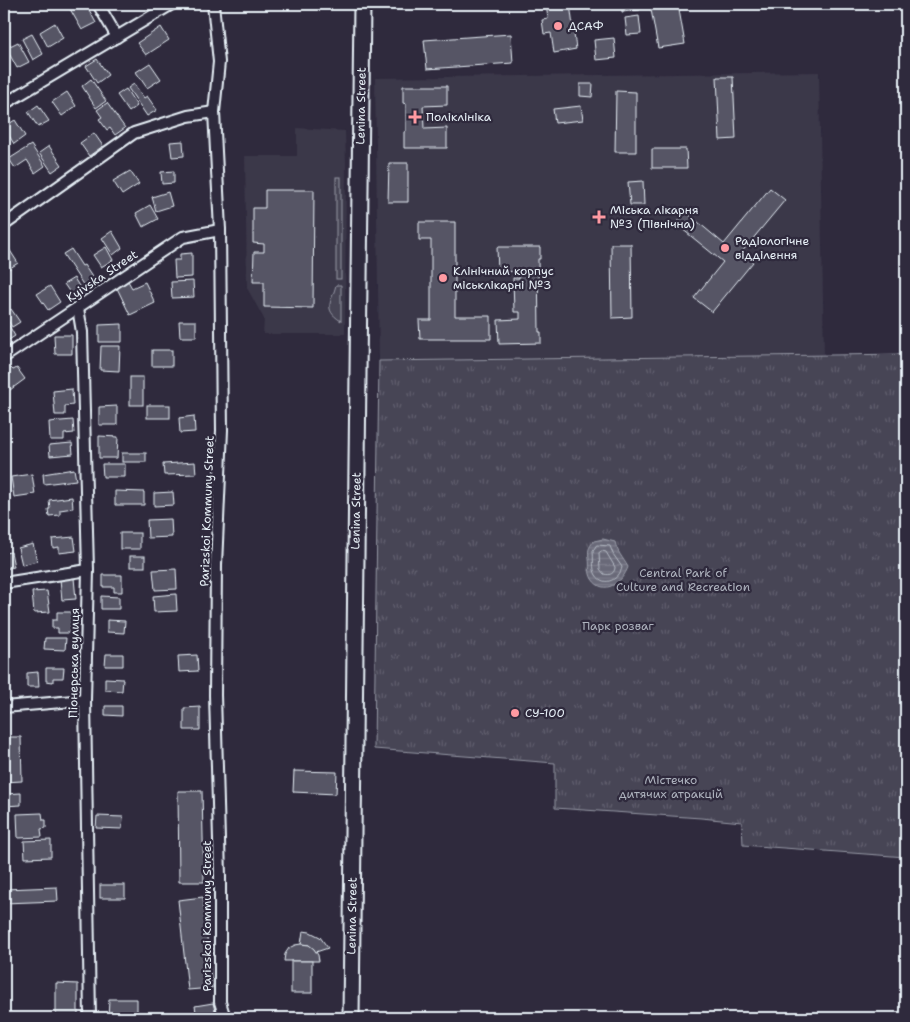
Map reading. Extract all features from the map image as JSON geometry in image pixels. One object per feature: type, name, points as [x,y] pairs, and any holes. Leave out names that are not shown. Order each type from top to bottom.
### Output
[{"type":"main road","name":"Lenina Street","points":[[351,1018],[362,4]]},
{"type":"street","points":[[98,4],[117,37]]},
{"type":"street","points":[[4,104],[172,4]]},
{"type":"street","name":"Parizskoi Kommuny Street","points":[[213,4],[219,62],[214,112],[220,230],[222,430],[216,565],[215,694],[220,876],[220,1002],[225,1018]]},
{"type":"street","points":[[4,225],[134,133],[188,116],[214,112]]},
{"type":"street","name":"Kyivska Street","points":[[4,357],[183,237],[220,230]]},
{"type":"street","name":"Піонерська вулиця","points":[[78,308],[82,332],[88,570],[85,700],[90,1018]]},
{"type":"street","points":[[4,583],[88,570]]},
{"type":"street","points":[[4,707],[85,700]]},
{"type":"shaded area","name":"Міська лікарня №3 (Північна)","points":[[819,72],[824,355],[379,361],[375,78]]},
{"type":"shaded area","points":[[297,128],[345,131],[345,334],[263,334],[264,319],[247,288],[245,156],[297,156]]},
{"type":"green space","points":[[336,177],[341,177],[341,279],[336,279]]},
{"type":"green space","points":[[336,285],[341,285],[341,321],[335,317],[330,309]]},
{"type":"green space","name":"Central Park of Culture and Recreation","points":[[906,354],[906,857],[743,845],[742,822],[555,808],[555,763],[374,749],[379,361]]},
{"type":"water","points":[[603,539],[615,542],[628,567],[626,573],[618,582],[607,587],[597,584],[592,579],[590,571],[590,547],[594,541]]},
{"type":"building","points":[[80,4],[86,4],[96,23],[82,30],[70,9]]},
{"type":"building","name":"ДСАФ","points":[[546,4],[570,4],[576,49],[554,53],[551,33],[544,34],[542,20],[548,19]]},
{"type":"building","points":[[622,4],[639,4],[640,10],[622,12]]},
{"type":"building","points":[[650,4],[678,4],[685,44],[658,48]]},
{"type":"building","points":[[639,16],[641,34],[627,35],[625,18]]},
{"type":"building","points":[[55,23],[63,38],[48,47],[40,32]]},
{"type":"building","points":[[161,27],[169,40],[146,55],[137,43]]},
{"type":"building","points":[[32,34],[43,54],[33,60],[22,39]]},
{"type":"building","points":[[511,34],[513,63],[427,69],[424,40]]},
{"type":"building","points":[[614,38],[616,58],[596,60],[594,40]]},
{"type":"building","points":[[18,42],[29,62],[17,68],[6,48]]},
{"type":"building","points":[[97,59],[108,75],[97,83],[86,66]]},
{"type":"building","points":[[150,63],[161,79],[147,88],[136,72]]},
{"type":"building","points":[[717,77],[733,77],[736,139],[720,140]]},
{"type":"building","points":[[91,79],[106,101],[96,108],[82,86]]},
{"type":"building","points":[[134,84],[144,98],[147,96],[157,110],[147,116],[128,88]]},
{"type":"building","points":[[580,84],[593,84],[592,97],[580,96]]},
{"type":"building","name":"Поліклініка","points":[[403,86],[447,86],[447,105],[423,106],[424,129],[447,128],[447,148],[404,148],[406,104],[403,103]]},
{"type":"building","points":[[126,89],[137,106],[129,112],[117,95]]},
{"type":"building","points":[[616,91],[636,92],[636,152],[615,152]]},
{"type":"building","points":[[67,92],[76,106],[62,116],[52,102]]},
{"type":"building","points":[[107,103],[125,128],[115,135],[110,128],[107,130],[99,119],[102,117],[97,110]]},
{"type":"building","points":[[38,105],[49,121],[38,127],[28,112]]},
{"type":"building","points":[[581,106],[583,120],[555,123],[553,109]]},
{"type":"building","points":[[15,120],[25,136],[14,144],[4,127]]},
{"type":"building","points":[[94,133],[103,146],[89,156],[80,143]]},
{"type":"building","points":[[183,141],[184,156],[172,157],[170,142]]},
{"type":"building","points":[[31,145],[45,166],[35,173],[27,160],[15,168],[9,159]]},
{"type":"building","points":[[49,146],[62,165],[52,172],[39,153]]},
{"type":"building","points":[[652,149],[686,149],[687,168],[652,168]]},
{"type":"building","points":[[389,163],[408,163],[408,202],[388,202]]},
{"type":"building","points":[[130,171],[139,184],[122,195],[113,181]]},
{"type":"building","points":[[174,171],[174,183],[162,184],[161,172]]},
{"type":"building","points":[[643,181],[644,205],[630,205],[628,182]]},
{"type":"building","name":"Радіологічне відділення","points":[[770,188],[785,200],[741,253],[753,262],[712,312],[694,298],[723,262],[676,224],[686,212],[724,244]]},
{"type":"building","points":[[265,190],[314,190],[313,308],[264,307],[264,282],[253,282],[254,252],[264,252],[264,244],[253,243],[253,208],[265,208]]},
{"type":"building","points":[[168,192],[172,206],[156,211],[152,197]]},
{"type":"building","points":[[150,205],[158,219],[143,227],[136,213]]},
{"type":"building","name":"Клінічний корпус міськлікарні №3","points":[[419,222],[455,222],[455,316],[491,316],[491,339],[420,339],[419,320],[431,320],[431,240],[419,240]]},
{"type":"building","points":[[112,231],[122,248],[113,255],[102,238]]},
{"type":"building","points":[[611,244],[631,244],[632,317],[612,318]]},
{"type":"building","points":[[106,247],[113,260],[101,267],[93,255]]},
{"type":"building","points":[[497,247],[540,247],[540,259],[538,259],[539,332],[541,332],[541,343],[499,344],[498,320],[520,319],[520,312],[514,312],[513,278],[519,278],[519,271],[498,272]]},
{"type":"building","points":[[9,249],[18,263],[7,270],[4,265],[4,253]]},
{"type":"building","points":[[71,249],[94,280],[84,286],[63,254]]},
{"type":"building","points":[[192,253],[192,277],[175,278],[174,260],[180,260],[180,254]]},
{"type":"building","points":[[74,278],[82,291],[73,297],[64,284]]},
{"type":"building","points":[[128,281],[132,288],[145,282],[155,303],[130,315],[116,286]]},
{"type":"building","points":[[193,281],[194,297],[172,298],[171,282]]},
{"type":"building","points":[[50,286],[60,302],[48,310],[37,294]]},
{"type":"building","points":[[11,309],[20,322],[12,327],[4,314]]},
{"type":"building","points":[[4,317],[15,336],[4,343]]},
{"type":"building","points":[[179,321],[196,321],[196,337],[180,337]]},
{"type":"building","points":[[122,324],[122,342],[99,342],[99,325]]},
{"type":"building","points":[[54,335],[72,335],[72,354],[55,354]]},
{"type":"building","points":[[101,346],[120,346],[119,371],[100,370]]},
{"type":"building","points":[[152,350],[172,350],[172,366],[152,366]]},
{"type":"building","points":[[11,368],[13,370],[17,368],[25,379],[10,390],[4,381],[4,373]]},
{"type":"building","points":[[130,377],[143,377],[143,405],[130,405]]},
{"type":"building","points":[[4,385],[9,392],[4,396]]},
{"type":"building","points":[[72,389],[73,405],[65,406],[65,415],[55,415],[53,391]]},
{"type":"building","points":[[147,405],[170,405],[170,418],[147,418]]},
{"type":"building","points":[[117,406],[117,425],[99,425],[99,407]]},
{"type":"building","points":[[194,416],[195,432],[180,433],[179,418]]},
{"type":"building","points":[[73,420],[74,433],[64,434],[64,440],[50,440],[49,422]]},
{"type":"building","points":[[99,436],[118,437],[117,458],[99,458]]},
{"type":"building","points":[[72,443],[73,454],[50,456],[49,445]]},
{"type":"building","points":[[122,453],[146,453],[146,462],[122,462]]},
{"type":"building","points":[[195,462],[196,474],[164,475],[163,464]]},
{"type":"building","points":[[102,464],[125,464],[125,477],[103,477]]},
{"type":"building","points":[[74,469],[76,480],[44,484],[43,474]]},
{"type":"building","points":[[32,474],[35,494],[14,497],[11,477]]},
{"type":"building","points":[[115,491],[144,492],[144,505],[115,505]]},
{"type":"building","points":[[173,492],[174,505],[154,506],[154,493]]},
{"type":"building","points":[[72,497],[73,508],[60,510],[60,515],[49,516],[49,500]]},
{"type":"building","points":[[171,519],[172,537],[148,538],[147,520]]},
{"type":"building","points":[[120,533],[140,533],[140,549],[120,549]]},
{"type":"building","points":[[74,537],[76,551],[59,553],[59,547],[53,548],[52,539]]},
{"type":"building","points":[[33,544],[37,561],[22,565],[18,548]]},
{"type":"building","points":[[11,552],[14,567],[4,569],[4,553]]},
{"type":"building","points":[[130,556],[145,556],[145,567],[130,567]]},
{"type":"building","points":[[176,569],[177,589],[155,590],[153,570]]},
{"type":"building","points":[[103,575],[122,575],[122,592],[114,592],[114,587],[103,587]]},
{"type":"building","points":[[74,578],[76,599],[62,600],[60,579]]},
{"type":"building","points":[[47,591],[50,612],[34,613],[32,592]]},
{"type":"building","points":[[176,594],[177,611],[154,612],[153,596]]},
{"type":"building","points":[[101,596],[119,597],[119,609],[101,609]]},
{"type":"building","points":[[57,612],[73,612],[72,633],[58,633],[58,628],[52,628],[52,620],[57,620]]},
{"type":"building","points":[[107,620],[125,621],[124,633],[107,632]]},
{"type":"building","points":[[45,638],[66,638],[65,650],[44,649]]},
{"type":"building","points":[[106,654],[123,654],[123,666],[105,666]]},
{"type":"building","points":[[197,655],[198,671],[179,672],[178,656]]},
{"type":"building","points":[[46,668],[64,668],[63,678],[53,678],[53,682],[46,681]]},
{"type":"building","points":[[38,672],[39,687],[27,687],[27,673]]},
{"type":"building","points":[[105,678],[123,679],[122,691],[105,690]]},
{"type":"building","points":[[105,706],[122,706],[122,716],[105,715]]},
{"type":"building","points":[[200,707],[200,730],[184,730],[184,708]]},
{"type":"building","points":[[4,737],[21,737],[22,781],[4,782]]},
{"type":"building","points":[[294,771],[337,772],[336,794],[293,792]]},
{"type":"building","points":[[178,791],[202,791],[204,882],[179,882]]},
{"type":"building","points":[[21,793],[21,805],[4,806],[4,794]]},
{"type":"building","points":[[42,813],[43,820],[46,820],[46,828],[41,829],[42,837],[18,838],[17,814]]},
{"type":"building","points":[[97,816],[123,817],[122,829],[96,828]]},
{"type":"building","points":[[51,840],[51,857],[25,858],[24,841]]},
{"type":"building","points":[[100,885],[125,885],[125,898],[100,898]]},
{"type":"building","points":[[57,887],[58,901],[4,903],[4,889]]},
{"type":"building","points":[[203,897],[212,988],[188,990],[178,900]]},
{"type":"building","points":[[303,931],[320,937],[328,948],[316,952],[309,945],[301,944]]},
{"type":"building","points":[[301,944],[309,945],[314,949],[319,961],[284,961],[285,954],[289,948]]},
{"type":"building","points":[[291,961],[312,961],[312,993],[291,993]]},
{"type":"building","points":[[56,983],[78,984],[78,1018],[56,1018]]},
{"type":"building","points":[[109,999],[137,999],[137,1018],[108,1018]]},
{"type":"building","points":[[213,1003],[217,1018],[197,1018],[195,1006]]},
{"type":"place","name":"ДСАФ","points":[[558,26]]},
{"type":"place","name":"Поліклініка","points":[[415,117]]},
{"type":"place","name":"Міська лікарня №3 (Північна)","points":[[599,217]]},
{"type":"place","name":"Радіологічне відділення","points":[[725,248]]},
{"type":"place","name":"Клінічний корпус міськлікарні №3","points":[[443,278]]},
{"type":"place","name":"СУ-100","points":[[515,713]]},
{"type":"park label","name":"Парк розваг","points":[[618,626]]},
{"type":"park label","name":"Містечко дитячих атракцій","points":[[671,787]]}]
